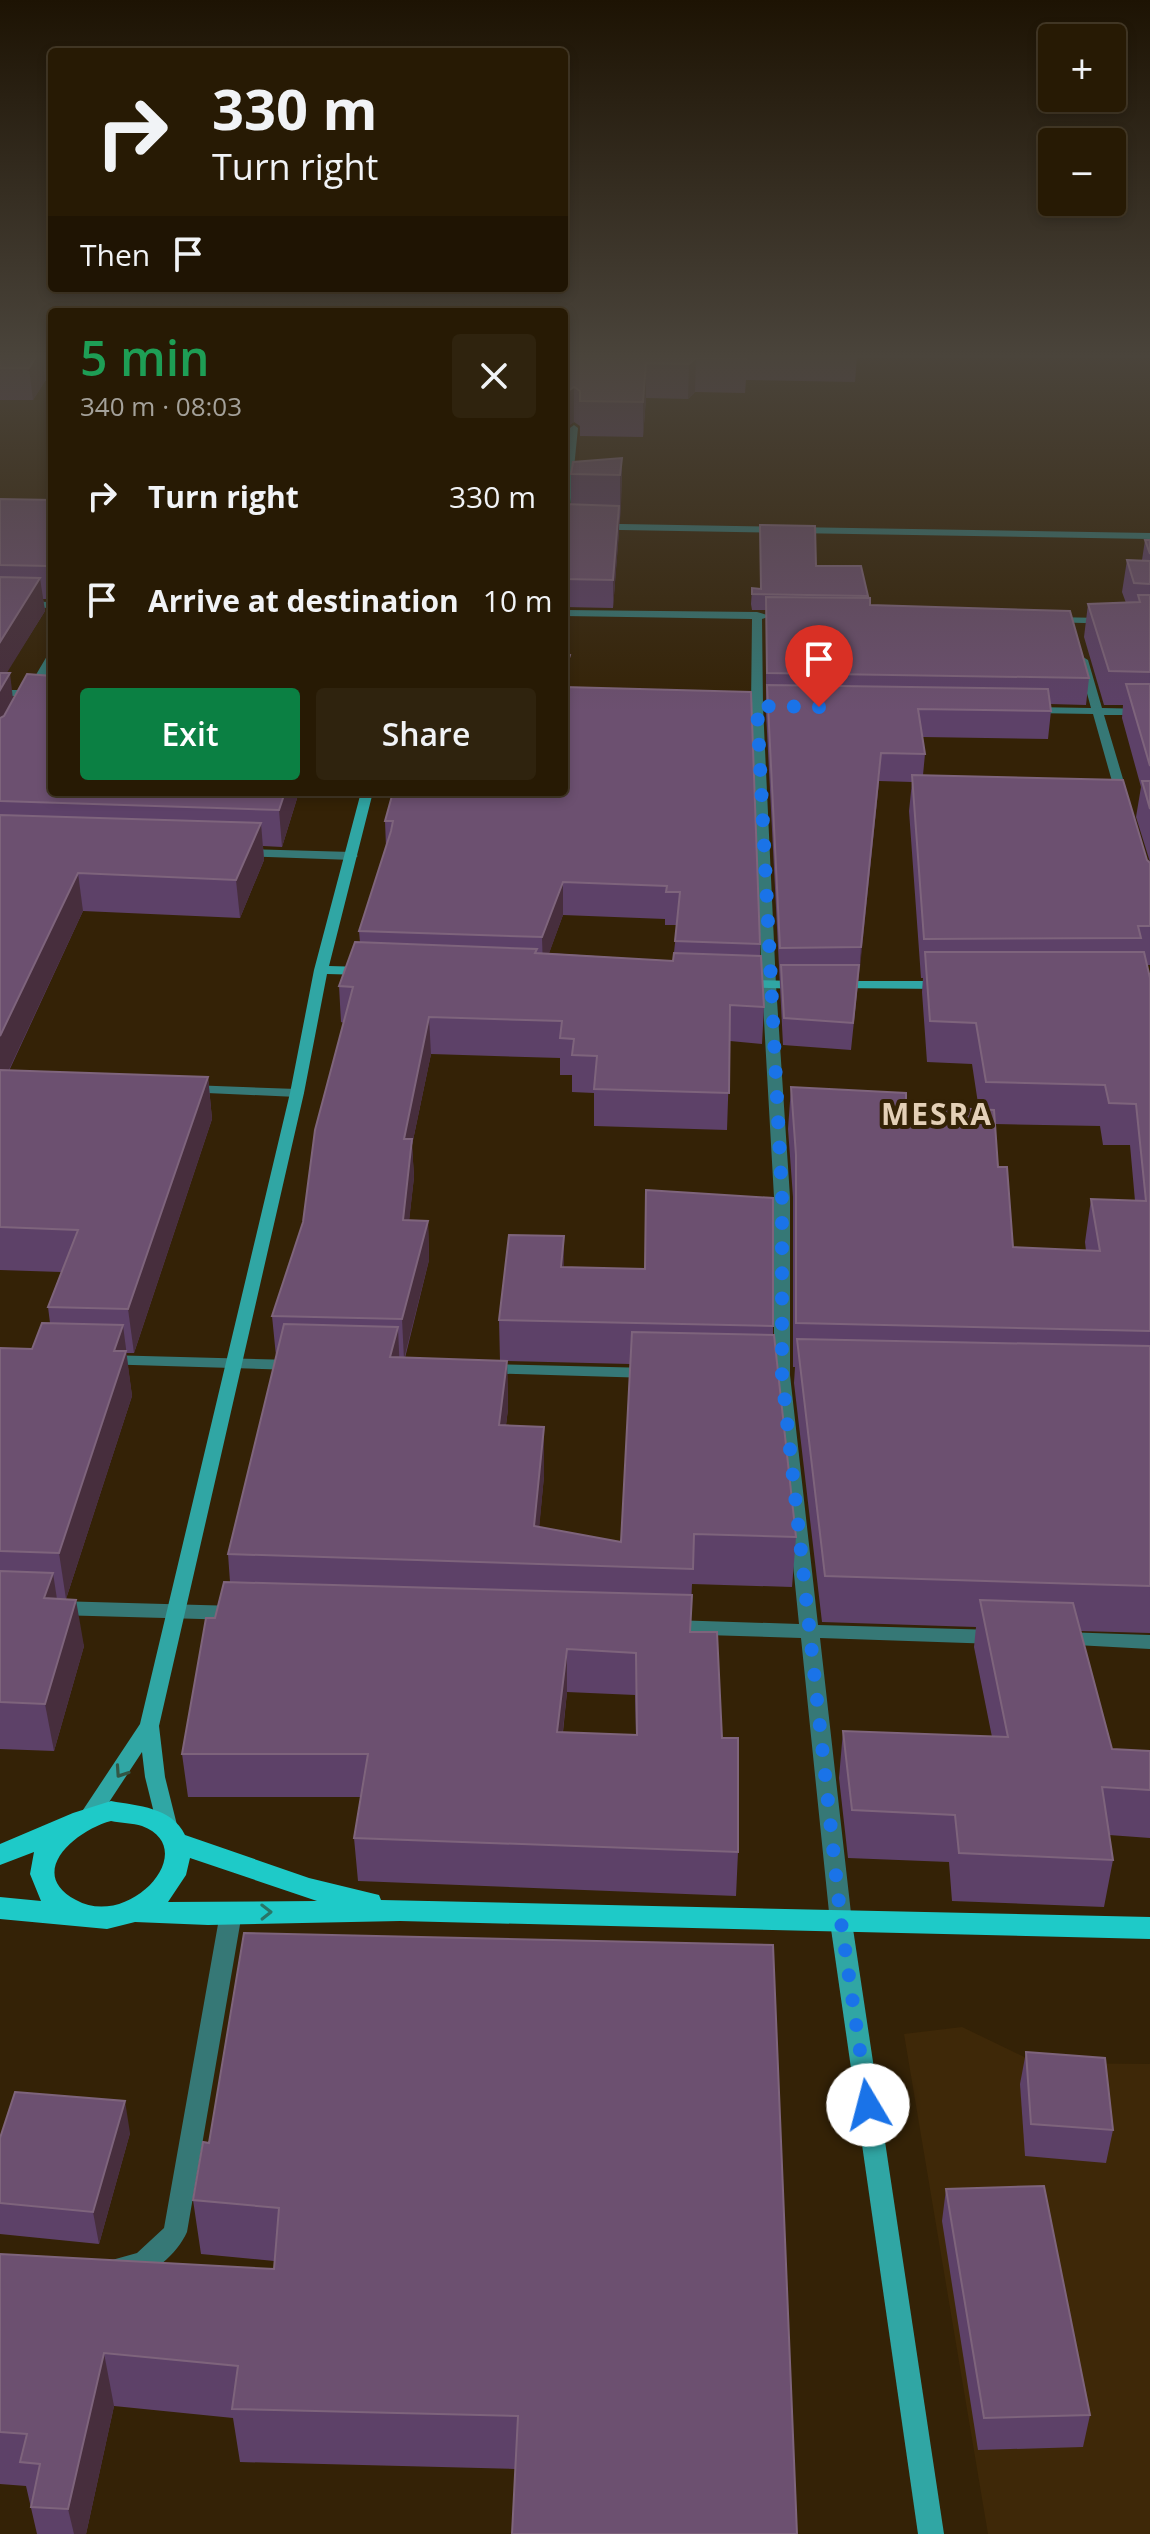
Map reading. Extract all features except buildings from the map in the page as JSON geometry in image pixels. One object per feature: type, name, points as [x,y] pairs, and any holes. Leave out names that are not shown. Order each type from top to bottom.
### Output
[{"type":"main road","points":[[0,1908],[105,1918],[132,1911],[155,1899],[171,1882],[179,1862],[155,1777],[150,1725],[179,1611],[297,1093],[321,970],[366,796]]},
{"type":"main road","points":[[321,970],[385,972]]},
{"type":"main road","points":[[721,984],[959,985]]},
{"type":"main road","points":[[79,1914],[60,1906],[47,1893],[41,1875],[43,1858],[53,1840],[79,1821],[150,1725]]},
{"type":"main road","points":[[0,1855],[79,1821],[111,1811],[133,1812],[153,1818],[172,1836],[307,1888],[400,1910]]},
{"type":"main road","points":[[132,1911],[400,1910],[1150,1928]]},
{"type":"main road","points":[[841,1922],[931,2534]]},
{"type":"street","points":[[568,526],[1150,536]]},
{"type":"street","points":[[0,604],[48,605]]},
{"type":"street","points":[[568,613],[773,616]]},
{"type":"street","points":[[757,615],[757,706],[782,1197],[782,1375],[841,1922]]},
{"type":"street","points":[[1039,620],[1150,622]]},
{"type":"street","points":[[1071,620],[1075,635]]},
{"type":"street","points":[[1080,651],[1126,811]]},
{"type":"street","points":[[22,708],[48,663]]},
{"type":"street","points":[[0,693],[48,694]]},
{"type":"street","points":[[743,706],[773,706]]},
{"type":"street","points":[[1021,710],[1150,712]]},
{"type":"street","points":[[229,852],[352,856]]},
{"type":"street","points":[[172,1089],[297,1093]]},
{"type":"street","points":[[94,1360],[313,1365]]},
{"type":"street","points":[[470,1369],[673,1373]]},
{"type":"street","points":[[30,1608],[257,1614]]},
{"type":"street","points":[[651,1626],[1011,1637]]},
{"type":"street","points":[[1042,1638],[1150,1642]]},
{"type":"street","points":[[92,2268],[127,2267],[147,2260],[164,2248],[175,2232],[231,1913]]},
{"type":"shaded area","points":[[962,2027],[1037,2063],[1150,2064],[1150,2534],[988,2534],[904,2034]]},
{"type":"district","name":"MESRA","points":[[937,1113]]},
{"type":"route","points":[[819,707],[757,706],[782,1197],[782,1375],[841,1922],[868,2105]]}]
